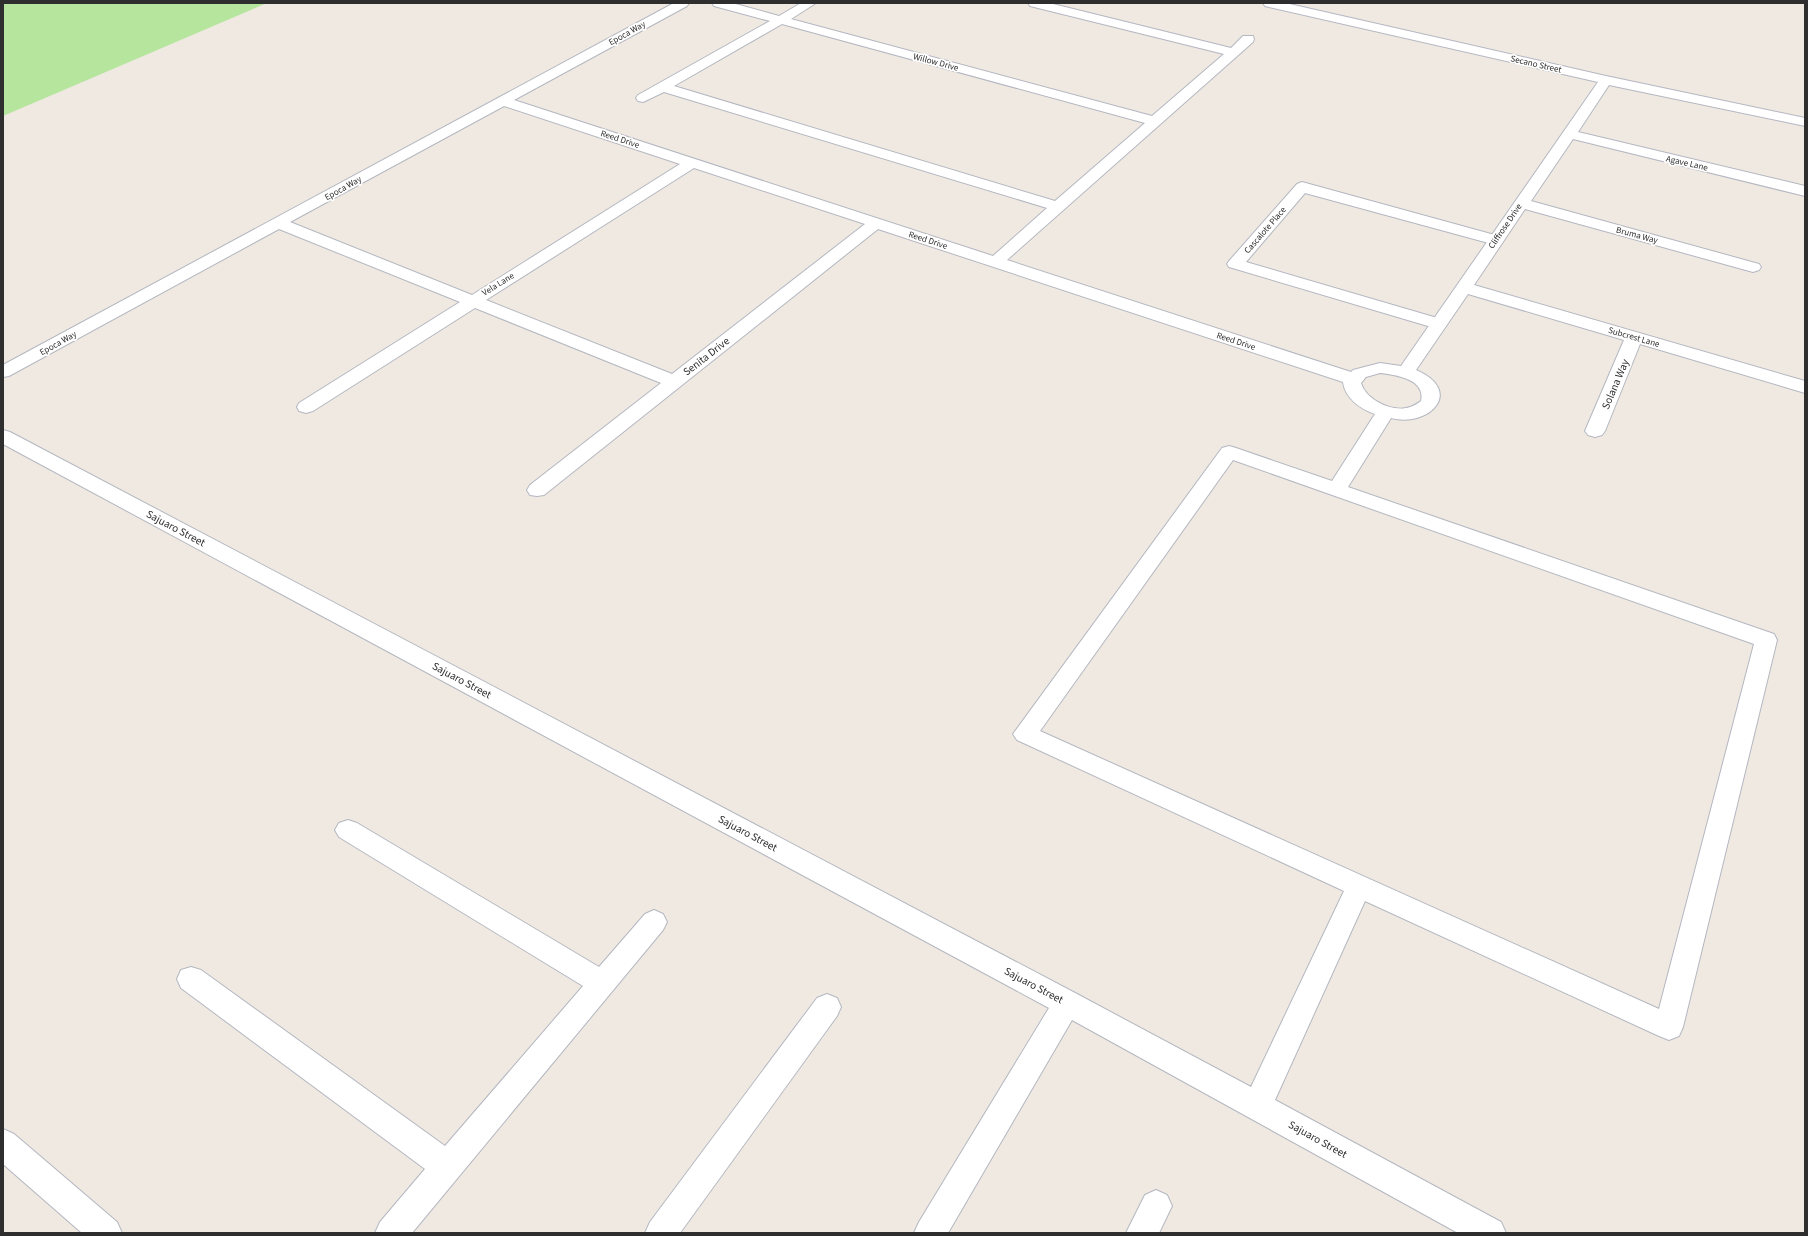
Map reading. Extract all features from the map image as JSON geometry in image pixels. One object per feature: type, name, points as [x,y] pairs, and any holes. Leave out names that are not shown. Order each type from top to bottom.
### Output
[{"type":"street","name":"Epoca Way","points":[[3,372],[682,3]]},
{"type":"street","name":"Willow Drive","points":[[718,3],[1154,121]]},
{"type":"street","points":[[643,98],[810,3]]},
{"type":"street","points":[[1034,3],[1233,52]]},
{"type":"street","name":"Secano Street","points":[[1269,3],[1606,80],[1805,122]]},
{"type":"street","points":[[995,262],[1248,39]]},
{"type":"street","name":"Cliffrose Drive","points":[[1406,372],[1606,80]]},
{"type":"street","points":[[662,87],[1058,206]]},
{"type":"street","name":"Reed Drive","points":[[503,101],[1354,379]]},
{"type":"street","name":"Agave Lane","points":[[1568,134],[1805,191]]},
{"type":"street","name":"Vela Lane","points":[[306,407],[692,163]]},
{"type":"street","name":"Cascalote Place","points":[[1438,324],[1235,264],[1302,188],[1496,240]]},
{"type":"street","name":"Bruma Way","points":[[1521,203],[1753,267]]},
{"type":"street","points":[[278,223],[673,382]]},
{"type":"street","name":"Senita Drive","points":[[537,490],[876,223]]},
{"type":"street","name":"Subcrest Lane","points":[[1464,286],[1805,387]]},
{"type":"street","name":"Solana Way","points":[[1595,432],[1634,337]]},
{"type":"street","points":[[1386,369],[1406,372],[1417,377],[1431,390],[1432,398],[1429,404],[1423,409],[1413,413],[1400,414],[1373,408],[1362,401],[1355,394],[1352,386],[1354,379],[1360,374],[1370,370],[1386,369]]},
{"type":"street","points":[[1336,490],[1386,412]]},
{"type":"street","name":"Sajuaro Street","points":[[3,436],[1067,1003],[1490,1233]]},
{"type":"street","points":[[1229,452],[1766,640],[1669,1027],[1359,886],[1025,734],[1229,452]]},
{"type":"street","points":[[348,830],[602,983]]},
{"type":"street","points":[[1257,1106],[1359,886]]},
{"type":"street","points":[[391,1233],[654,922]]},
{"type":"street","points":[[191,979],[447,1166]]},
{"type":"street","points":[[930,1233],[1067,1003]]},
{"type":"street","points":[[661,1233],[828,1007]]},
{"type":"street","points":[[3,1144],[106,1233]]},
{"type":"street","points":[[1142,1233],[1156,1206]]},
{"type":"green space","points":[[3,3],[267,3],[3,116]]}]
